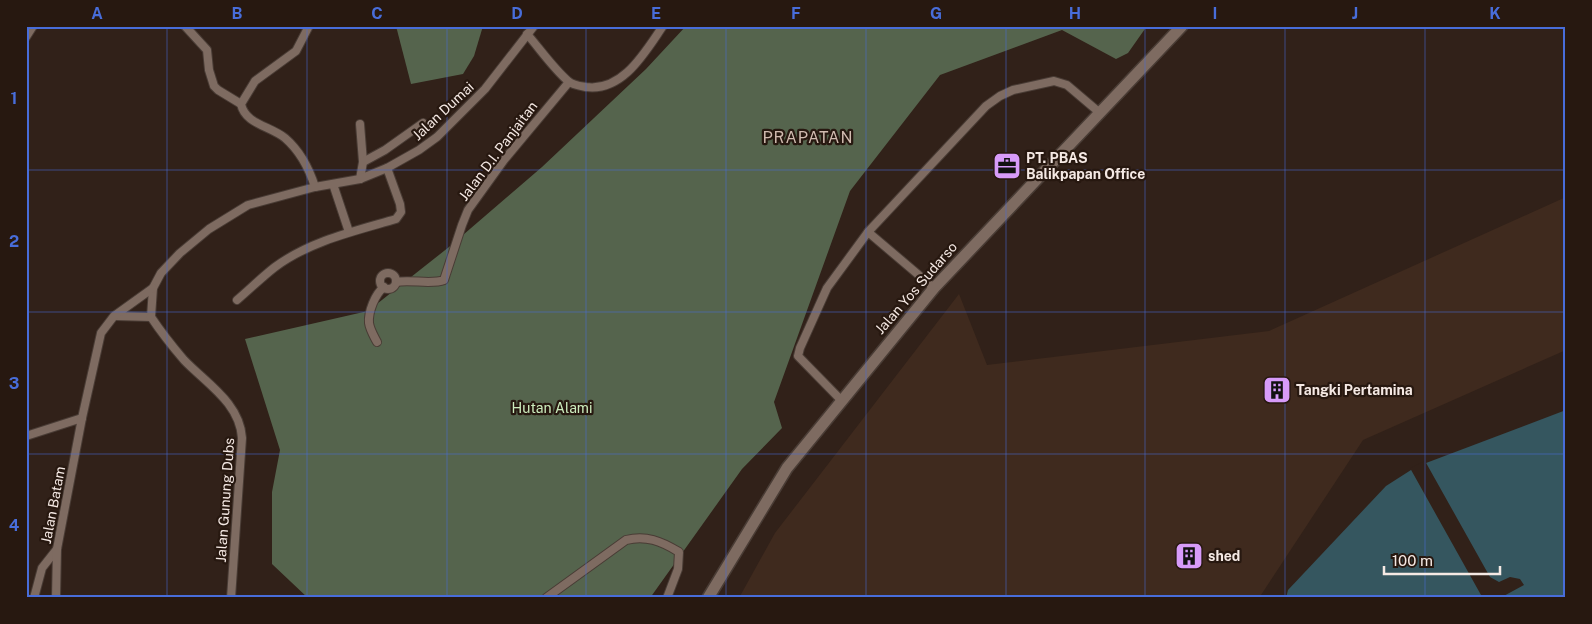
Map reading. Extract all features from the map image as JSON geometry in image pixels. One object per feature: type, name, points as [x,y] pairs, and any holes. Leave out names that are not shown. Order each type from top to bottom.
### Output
[{"type":"main road","name":"Jalan Yos Sudarso","points":[[708,598],[787,468],[841,400],[934,288],[1182,26]]},
{"type":"street","points":[[26,37],[33,26]]},
{"type":"street","points":[[185,26],[207,50],[209,70],[214,86],[241,104]]},
{"type":"street","points":[[309,26],[296,51],[254,81],[241,104],[245,115],[256,123],[273,130],[292,146],[309,169],[315,187]]},
{"type":"street","name":"Jalan Dumai","points":[[153,288],[161,273],[180,253],[210,229],[248,205],[315,187],[360,179],[387,168],[419,150],[448,128],[485,89],[534,26]]},
{"type":"street","points":[[527,34],[569,82],[588,87],[602,86],[614,82],[628,73],[663,26]]},
{"type":"street","points":[[841,400],[798,356],[828,288],[868,232],[986,106],[1000,96],[1013,90],[1054,81],[1067,85],[1100,113]]},
{"type":"street","name":"Jalan D.I. Panjaitan","points":[[396,282],[444,280],[468,210],[504,160],[569,82]]},
{"type":"street","points":[[363,162],[423,123]]},
{"type":"street","points":[[360,124],[363,162],[360,179]]},
{"type":"street","points":[[237,300],[275,267],[310,247],[349,232],[396,219],[400,212],[400,204],[387,168]]},
{"type":"street","points":[[333,184],[349,232]]},
{"type":"street","points":[[868,232],[934,288]]},
{"type":"street","points":[[377,342],[371,330],[369,320],[376,296],[384,287],[392,287],[396,282],[392,274],[384,274],[380,282],[384,287]]},
{"type":"street","points":[[114,316],[153,288]]},
{"type":"street","points":[[114,316],[151,317],[153,288]]},
{"type":"street","name":"Jalan Batam","points":[[56,598],[57,549],[82,418],[101,334],[114,316]]},
{"type":"street","name":"Jalan Gunung Dubs","points":[[151,317],[185,361],[230,405],[242,427],[231,598]]},
{"type":"street","points":[[26,436],[82,418]]},
{"type":"street","points":[[546,598],[626,540],[638,537],[669,546],[678,552],[678,570],[667,598]]},
{"type":"street","points":[[34,598],[42,568],[57,549]]},
{"type":"shaded area","points":[[1566,197],[1566,350],[1363,440],[1259,598],[739,598],[775,533],[959,294],[987,365],[1269,331]]},
{"type":"green space","points":[[396,26],[483,26],[474,56],[463,74],[411,84]]},
{"type":"green space","name":"Hutan Alami","points":[[686,26],[1147,26],[1128,53],[1116,59],[1062,30],[940,75],[850,191],[774,402],[782,428],[742,469],[650,598],[308,598],[272,564],[272,492],[280,450],[245,339],[368,311],[449,247],[542,167],[646,69]]},
{"type":"water","points":[[1566,410],[1566,598],[1286,598],[1288,590],[1386,486],[1426,463]]},
{"type":"pier","points":[[1425,461],[1490,577],[1499,582],[1510,577],[1520,579],[1524,585],[1500,598],[1476,598],[1481,595],[1410,468]]},
{"type":"place","name":"PT. PBAS Balikpapan Office","points":[[1007,166]]},
{"type":"place","name":"Tangki Pertamina","points":[[1277,390]]},
{"type":"place","name":"shed","points":[[1189,556]]},
{"type":"district","name":"PRAPATAN","points":[[808,137]]}]
